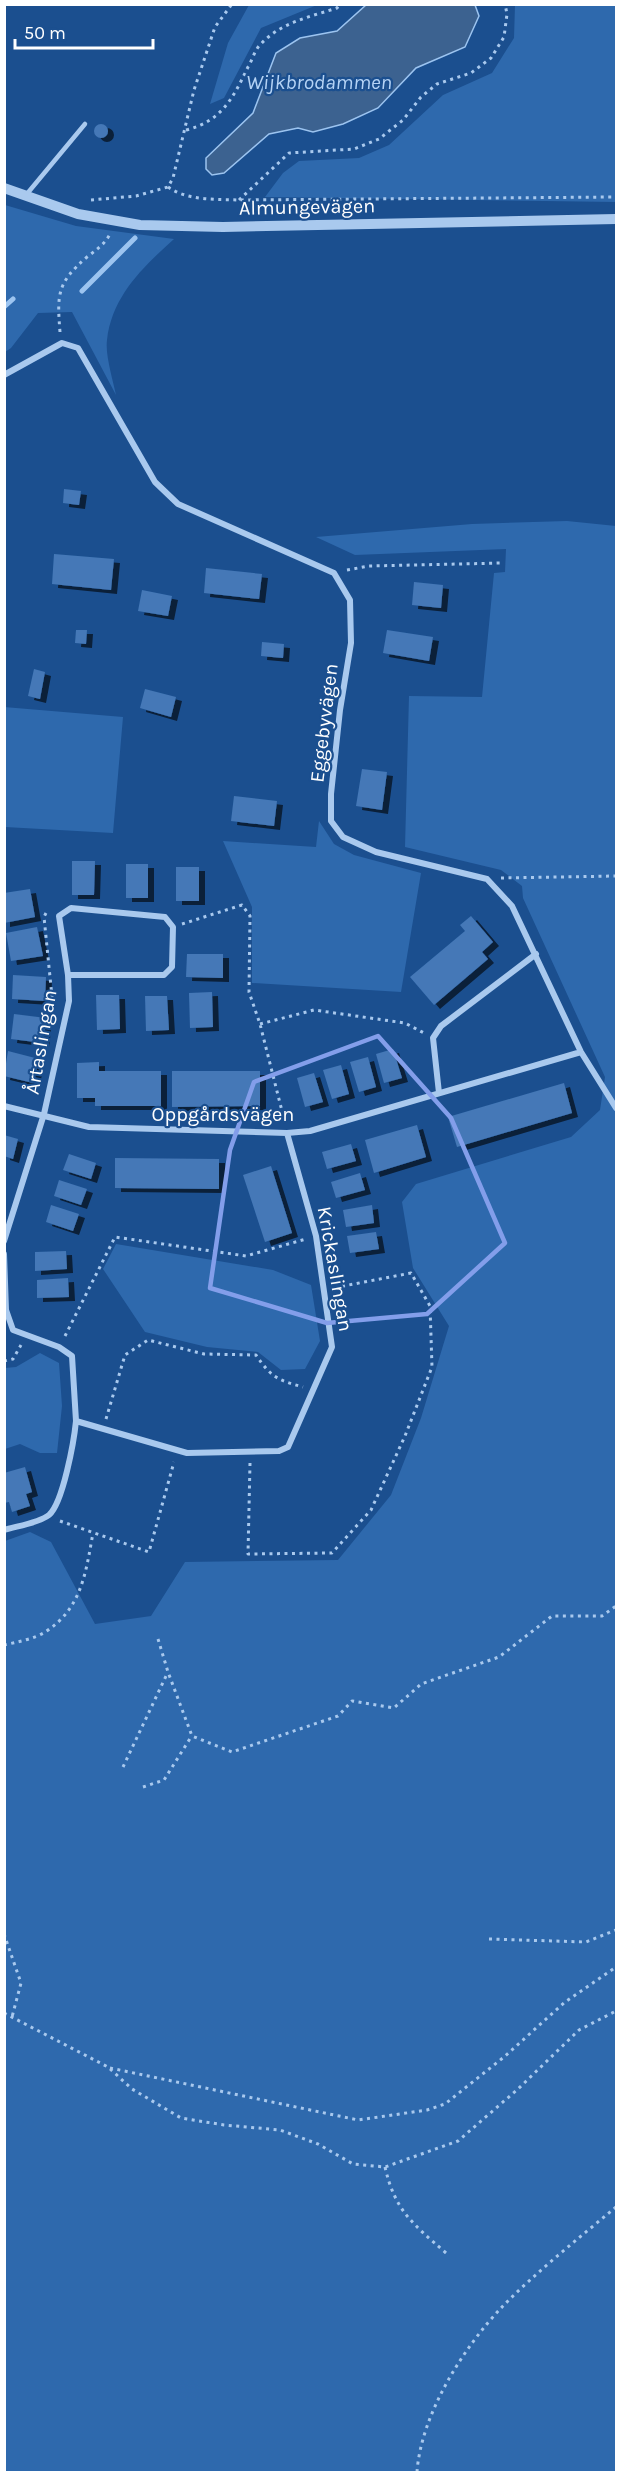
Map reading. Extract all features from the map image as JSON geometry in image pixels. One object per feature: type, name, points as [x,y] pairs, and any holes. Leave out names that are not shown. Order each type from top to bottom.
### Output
[{"type":"street","name":"Almungevägen","points":[[4,188],[78,214],[140,225],[223,227],[616,219]]},
{"type":"street","points":[[4,375],[62,343],[78,348],[155,482],[178,504],[334,573]]},
{"type":"street","name":"Eggebyvägen","points":[[334,573],[350,600],[351,643],[340,710],[331,794],[331,821],[343,837],[376,852],[487,879]]},
{"type":"street","points":[[487,879],[512,906],[581,1052],[616,1107]]},
{"type":"street","name":"Årtaslingan","points":[[44,1114],[69,1001],[68,975],[59,916],[71,908],[165,917],[173,927],[172,967],[164,975],[68,975]]},
{"type":"street","points":[[440,1093],[433,1038],[441,1026],[536,954]]},
{"type":"street","name":"Oppgårdsvägen","points":[[4,1106],[44,1114],[89,1127],[116,1130],[287,1133],[310,1131],[581,1052]]},
{"type":"street","points":[[4,1241],[44,1114]]},
{"type":"street","name":"Krickaslingan","points":[[76,1421],[176,1451],[279,1451],[288,1447],[332,1347],[316,1236],[287,1133]]},
{"type":"street","points":[[4,1254],[6,1310],[13,1330],[24,1336],[59,1347],[72,1356],[76,1421],[73,1442],[56,1506],[48,1516],[4,1530]]},
{"type":"lane","points":[[25,197],[86,124]]},
{"type":"path","points":[[82,200],[107,201],[168,187],[174,178],[194,90],[215,27],[232,4]]},
{"type":"path","points":[[186,130],[204,126],[233,98],[258,47],[286,24],[337,8],[340,4]]},
{"type":"path","points":[[239,200],[289,153],[354,149],[379,139],[403,120],[421,97],[438,84],[471,73],[492,58],[504,37],[507,14],[505,4]]},
{"type":"path","points":[[168,187],[177,194],[198,198],[239,200],[616,197]]},
{"type":"path","points":[[62,343],[57,300],[62,284],[85,259],[106,242],[117,221]]},
{"type":"path","points":[[334,573],[369,566],[502,563]]},
{"type":"path","points":[[487,879],[616,876]]},
{"type":"path","points":[[176,918],[179,925],[242,906],[250,916],[249,992],[260,1024],[287,1133]]},
{"type":"path","points":[[49,907],[44,917],[54,1003],[52,1014]]},
{"type":"path","points":[[260,1024],[314,1010],[405,1023],[433,1038]]},
{"type":"path","points":[[422,1042],[426,1027]]},
{"type":"path","points":[[285,1123],[292,1122]]},
{"type":"path","points":[[64,1336],[115,1237],[246,1256],[316,1236]]},
{"type":"path","points":[[250,1452],[248,1554],[332,1553],[371,1510],[405,1436],[432,1367],[430,1306],[411,1273],[323,1290]]},
{"type":"path","points":[[332,1277],[336,1298]]},
{"type":"path","points":[[55,1334],[71,1340]]},
{"type":"path","points":[[4,1361],[13,1359],[24,1336]]},
{"type":"path","points":[[99,1420],[105,1422],[125,1355],[148,1340],[204,1354],[256,1355],[269,1374],[280,1381],[313,1389]]},
{"type":"path","points":[[48,1516],[149,1552],[174,1461],[184,1462]]},
{"type":"path","points":[[250,1464],[259,1463]]},
{"type":"path","points":[[62,1522],[65,1511]]},
{"type":"path","points":[[53,1525],[62,1522]]},
{"type":"path","points":[[4,1645],[45,1632],[73,1605],[83,1587],[93,1533]]},
{"type":"path","points":[[158,1639],[192,1736],[232,1752],[338,1716],[352,1701],[394,1708],[421,1684],[499,1657],[552,1616],[602,1616],[616,1606]]},
{"type":"path","points":[[123,1767],[168,1672]]},
{"type":"path","points":[[143,1787],[164,1780],[192,1736]]},
{"type":"path","points":[[489,1939],[586,1942],[616,1930]]},
{"type":"path","points":[[4,1934],[21,1983],[12,2017]]},
{"type":"path","points":[[108,2067],[357,2120],[428,2110],[445,2104],[504,2057],[565,2002],[616,1967]]},
{"type":"path","points":[[4,2013],[108,2067],[132,2089],[182,2118],[224,2125],[280,2130],[318,2144],[353,2164],[385,2167],[458,2140],[519,2089],[579,2030],[616,2011]]},
{"type":"path","points":[[385,2167],[391,2192],[412,2223],[446,2253]]},
{"type":"path","points":[[417,2472],[430,2416],[461,2359],[502,2307],[616,2207]]},
{"type":"highlighted area","points":[[378,1036],[451,1118],[505,1243],[427,1314],[327,1323],[210,1288],[230,1150],[254,1082]]},
{"type":"shaded area","points":[[249,5],[317,5],[261,28],[224,98],[210,104],[228,43]]},
{"type":"shaded area","points":[[515,5],[616,5],[616,202],[265,197],[283,173],[299,161],[359,158],[389,145],[443,95],[492,73],[514,38]]},
{"type":"shaded area","points":[[5,205],[76,226],[174,239],[140,272],[122,296],[115,310],[110,324],[107,346],[116,395],[72,312],[38,313],[11,348],[5,352]]},
{"type":"shaded area","points":[[567,521],[616,526],[616,2472],[5,2472],[5,1541],[30,1532],[51,1542],[95,1624],[151,1616],[185,1562],[338,1560],[391,1495],[421,1418],[449,1326],[413,1268],[402,1202],[416,1184],[571,1137],[600,1110],[605,1077],[523,898],[522,886],[501,870],[405,847],[409,696],[482,697],[494,573],[505,572],[506,549],[355,555],[316,537],[472,524]]},
{"type":"shaded area","points":[[4,707],[123,717],[113,833],[5,827]]},
{"type":"shaded area","points":[[319,821],[334,844],[354,855],[421,873],[401,992],[252,983],[252,907],[223,841],[316,847]]},
{"type":"shaded area","points":[[116,1244],[273,1270],[311,1285],[320,1341],[305,1369],[281,1370],[258,1352],[207,1347],[145,1332],[103,1269]]},
{"type":"shaded area","points":[[40,1353],[59,1363],[62,1406],[57,1453],[40,1453],[20,1444],[5,1449],[5,1368],[16,1367]]},
{"type":"water","name":"Wijkbrodammen","points":[[366,5],[475,5],[479,16],[465,47],[416,68],[378,108],[343,124],[313,132],[298,128],[269,134],[224,173],[212,175],[206,169],[206,158],[253,113],[276,53],[300,38],[337,31]]},
{"type":"building","points":[[101,124],[106,126],[108,131],[106,136],[101,138],[96,136],[94,131],[96,126]]},
{"type":"building","points":[[64,489],[81,491],[79,505],[63,503]]},
{"type":"building","points":[[54,554],[114,559],[111,590],[52,584]]},
{"type":"building","points":[[206,568],[262,574],[259,599],[204,593]]},
{"type":"building","points":[[414,582],[443,585],[441,608],[412,605]]},
{"type":"building","points":[[142,590],[172,596],[168,616],[138,611]]},
{"type":"building","points":[[76,630],[87,630],[86,644],[75,643]]},
{"type":"building","points":[[387,630],[433,637],[429,661],[383,653]]},
{"type":"building","points":[[262,642],[284,644],[283,658],[261,656]]},
{"type":"building","points":[[34,669],[45,672],[40,699],[28,696]]},
{"type":"building","points":[[145,689],[176,697],[171,717],[140,708]]},
{"type":"building","points":[[362,769],[387,772],[382,810],[356,806]]},
{"type":"building","points":[[234,796],[277,801],[274,826],[231,821]]},
{"type":"building","points":[[72,861],[95,861],[94,895],[72,895]]},
{"type":"building","points":[[126,864],[148,864],[148,898],[126,898]]},
{"type":"building","points":[[176,867],[199,867],[199,901],[176,901]]},
{"type":"building","points":[[30,889],[35,917],[4,923],[4,893]]},
{"type":"building","points":[[471,916],[493,942],[482,952],[488,959],[434,1005],[410,977],[465,931],[460,925]]},
{"type":"building","points":[[37,927],[43,956],[11,961],[6,933]]},
{"type":"building","points":[[187,954],[223,954],[223,978],[186,977]]},
{"type":"building","points":[[13,975],[46,977],[45,1001],[12,999]]},
{"type":"building","points":[[212,992],[213,1027],[190,1028],[189,993]]},
{"type":"building","points":[[96,995],[119,995],[120,1029],[97,1030]]},
{"type":"building","points":[[145,996],[167,996],[169,1030],[146,1031]]},
{"type":"building","points":[[14,1014],[46,1018],[43,1043],[11,1039]]},
{"type":"building","points":[[393,1049],[402,1078],[384,1083],[376,1054]]},
{"type":"building","points":[[8,1051],[39,1059],[33,1083],[4,1076]]},
{"type":"building","points":[[368,1057],[376,1087],[359,1092],[350,1062]]},
{"type":"building","points":[[99,1062],[99,1071],[161,1071],[161,1106],[95,1106],[95,1098],[77,1098],[77,1063]]},
{"type":"building","points":[[341,1065],[349,1094],[332,1099],[323,1070]]},
{"type":"building","points":[[172,1071],[260,1071],[260,1106],[172,1107]]},
{"type":"building","points":[[314,1073],[323,1102],[305,1107],[297,1078]]},
{"type":"building","points":[[564,1083],[572,1113],[457,1147],[448,1117]]},
{"type":"building","points":[[417,1125],[426,1157],[374,1173],[365,1140]]},
{"type":"building","points":[[4,1135],[18,1139],[13,1159],[4,1156]]},
{"type":"building","points":[[351,1144],[356,1161],[327,1169],[322,1152]]},
{"type":"building","points":[[69,1154],[96,1163],[91,1179],[63,1170]]},
{"type":"building","points":[[115,1158],[219,1159],[219,1189],[115,1188]]},
{"type":"building","points":[[271,1166],[292,1233],[265,1242],[243,1175]]},
{"type":"building","points":[[360,1173],[365,1190],[336,1198],[331,1182]]},
{"type":"building","points":[[59,1180],[87,1189],[81,1205],[54,1196]]},
{"type":"building","points":[[51,1205],[79,1214],[73,1231],[46,1222]]},
{"type":"building","points":[[372,1205],[374,1223],[346,1227],[343,1210]]},
{"type":"building","points":[[376,1232],[379,1249],[350,1253],[347,1236]]},
{"type":"building","points":[[66,1251],[67,1269],[35,1271],[35,1252]]},
{"type":"building","points":[[68,1278],[69,1297],[37,1298],[37,1280]]},
{"type":"building","points":[[25,1467],[32,1492],[26,1494],[30,1506],[12,1512],[9,1502],[4,1503],[4,1473]]},
{"type":"waterway","points":[[82,291],[135,238]]},
{"type":"waterway","points":[[4,307],[13,299]]}]
